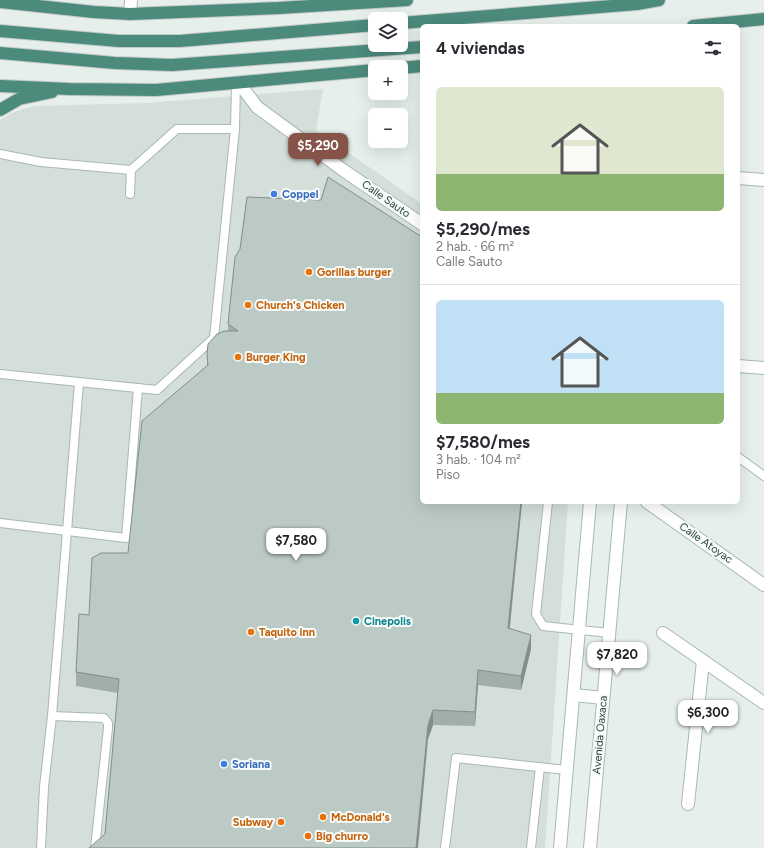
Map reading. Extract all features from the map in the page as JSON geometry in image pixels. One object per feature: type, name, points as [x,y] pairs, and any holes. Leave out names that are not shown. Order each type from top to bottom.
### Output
[{"type":"highway","points":[[43,0],[55,8]]},
{"type":"highway","points":[[0,8],[6,2],[94,12],[130,14],[279,8],[407,0]]},
{"type":"highway","points":[[408,23],[637,4],[660,0]]},
{"type":"highway","points":[[711,24],[764,18]]},
{"type":"highway","points":[[0,31],[119,41],[180,41],[368,26]]},
{"type":"highway","points":[[0,54],[115,63],[172,65],[420,46]]},
{"type":"highway","points":[[408,67],[420,66]]},
{"type":"highway","points":[[0,86],[69,89],[156,90],[368,71]]},
{"type":"highway","points":[[0,75],[17,87]]},
{"type":"highway","points":[[0,110],[19,99],[69,89]]},
{"type":"street","points":[[130,14],[131,0]]},
{"type":"street","name":"Calle Sauto","points":[[237,83],[257,107],[343,170],[420,223]]},
{"type":"street","points":[[740,178],[764,180]]},
{"type":"street","points":[[740,366],[764,368]]},
{"type":"street","points":[[560,848],[590,504]]},
{"type":"street","name":"Avenida Oaxaca","points":[[590,848],[621,504]]},
{"type":"street","name":"Calle Atoyac","points":[[650,504],[764,585]]},
{"type":"street","points":[[663,634],[764,703]]},
{"type":"street","points":[[688,804],[703,661]]},
{"type":"street","points":[[574,695],[603,698]]},
{"type":"lane","points":[[0,374],[157,390],[214,338],[235,129],[237,83]]},
{"type":"lane","points":[[130,194],[132,170],[177,129],[235,129]]},
{"type":"lane","points":[[0,154],[41,162],[132,170]]},
{"type":"lane","points":[[41,848],[44,787],[52,716],[79,383]]},
{"type":"lane","points":[[0,523],[126,538],[138,388]]},
{"type":"lane","points":[[740,458],[764,476]]},
{"type":"lane","points":[[548,504],[536,614],[543,626],[609,633]]},
{"type":"lane","points":[[52,716],[104,718],[108,723],[95,848]]},
{"type":"lane","points":[[445,848],[456,758],[566,770]]},
{"type":"lane","points":[[531,848],[540,767]]},
{"type":"shaded area","points":[[323,89],[316,130],[420,203],[420,504],[568,504],[545,848],[0,848],[0,120],[14,112],[34,106],[147,103]]},
{"type":"building","points":[[328,177],[420,236],[420,504],[521,504],[508,628],[531,635],[521,676],[478,670],[475,712],[433,710],[428,725],[416,848],[89,848],[105,834],[119,679],[76,672],[79,614],[89,615],[92,558],[101,553],[128,553],[142,421],[208,365],[208,344],[217,334],[224,331],[238,331],[228,324],[235,257],[240,249],[247,197],[321,200]]},
{"type":"place","name":"Coppel","points":[[274,194]]},
{"type":"place","name":"Gorillas burger","points":[[309,272]]},
{"type":"place","name":"Church's Chicken","points":[[248,305]]},
{"type":"place","name":"Burger King","points":[[238,357]]},
{"type":"place","name":"Cinepolis","points":[[356,621]]},
{"type":"place","name":"Taquito inn","points":[[251,632]]},
{"type":"place","name":"Soriana","points":[[224,764]]},
{"type":"place","name":"McDonald's","points":[[323,817]]},
{"type":"place","name":"Subway","points":[[281,822]]},
{"type":"place","name":"Big churro","points":[[308,836]]}]
